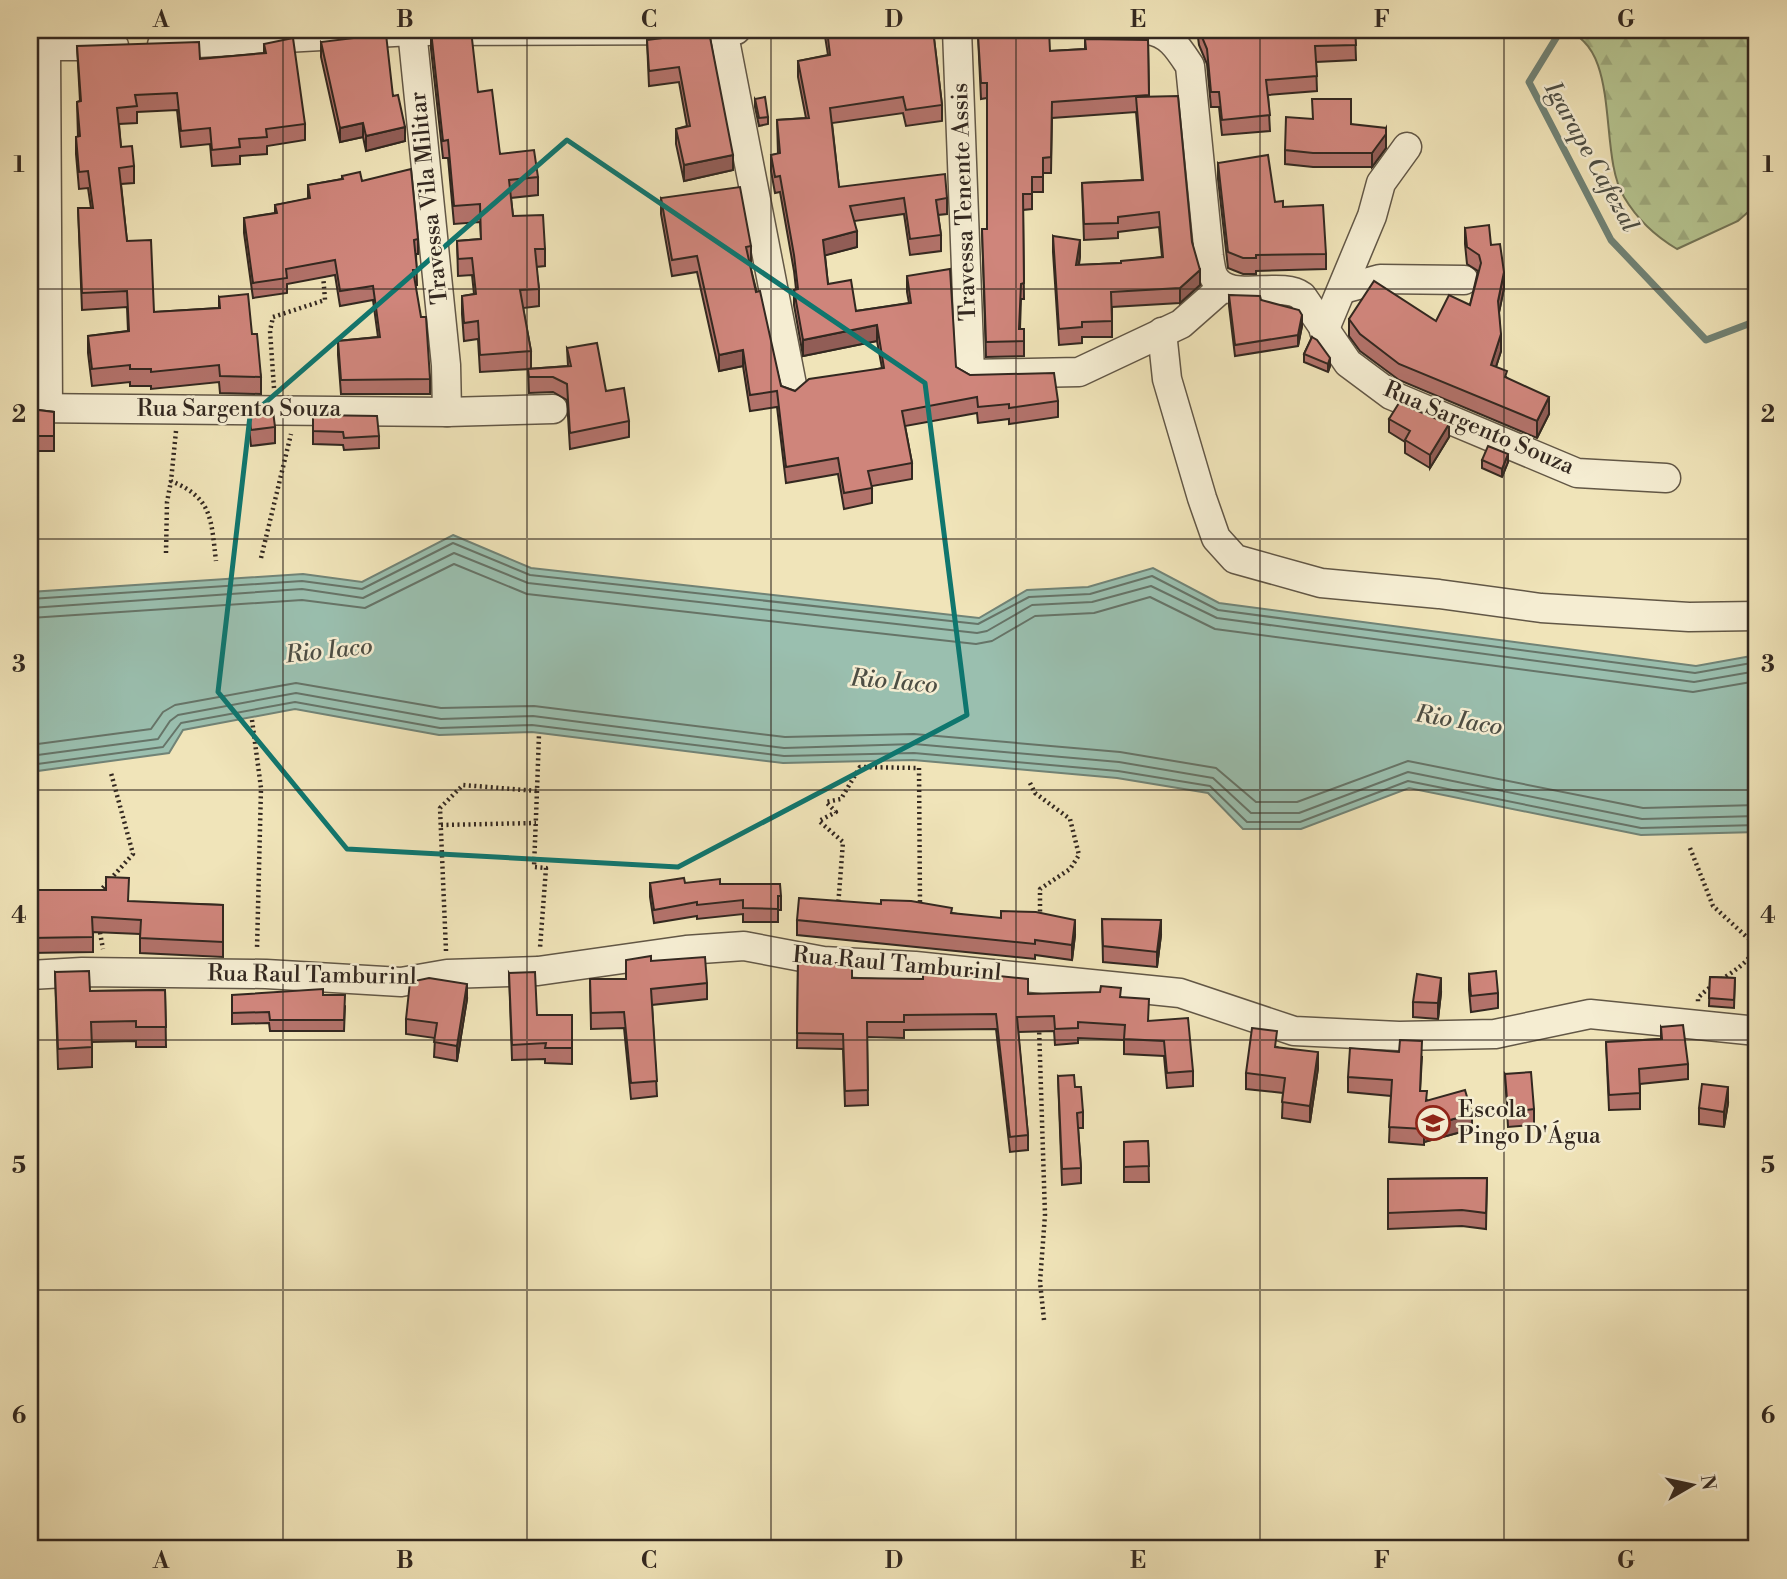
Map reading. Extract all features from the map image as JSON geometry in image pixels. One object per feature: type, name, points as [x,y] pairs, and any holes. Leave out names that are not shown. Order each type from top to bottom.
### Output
[{"type":"street","points":[[723,30],[793,390]]},
{"type":"street","points":[[39,408],[38,46],[131,38],[412,31],[736,30]]},
{"type":"street","name":"Travessa Tenente Assis","points":[[957,30],[970,374],[1079,372],[1162,332]]},
{"type":"street","points":[[1147,30],[1181,38],[1190,66],[1209,256],[1214,277],[1223,287],[1181,324],[1162,332],[1167,379],[1216,538],[1235,559],[1321,583],[1439,594],[1541,608],[1689,617],[1757,616]]},
{"type":"street","name":"Travessa Vila Militar","points":[[412,31],[446,365],[447,412]]},
{"type":"street","points":[[1324,331],[1372,216],[1381,183],[1407,148]]},
{"type":"street","points":[[1343,289],[1380,279],[1464,281]]},
{"type":"street","name":"Rua Sargento Souza","points":[[1223,287],[1246,291],[1294,290],[1302,296],[1348,363],[1391,395],[1422,409],[1577,473],[1666,478]]},
{"type":"street","name":"Rua Sargento Souza","points":[[39,408],[447,412],[553,409]]},
{"type":"street","name":"Rua Raul Tamburinl","points":[[30,975],[107,972],[256,974],[401,982],[447,974],[538,971],[686,950],[744,946],[823,961],[928,967],[1180,993],[1294,1031],[1399,1036],[1495,1034],[1590,1014],[1757,1031]]},
{"type":"path","points":[[261,558],[287,409],[270,331],[273,317],[325,300],[323,266]]},
{"type":"path","points":[[166,553],[167,502],[178,409]]},
{"type":"path","points":[[171,481],[193,490],[210,512],[216,561]]},
{"type":"path","points":[[252,720],[261,788],[256,974]]},
{"type":"path","points":[[538,971],[546,868],[534,867],[539,734]]},
{"type":"path","points":[[836,914],[843,842],[819,821],[836,812],[826,802],[841,799],[860,767],[919,768],[919,916]]},
{"type":"path","points":[[94,898],[134,854],[111,773]]},
{"type":"path","points":[[1030,783],[1035,793],[1070,819],[1079,855],[1070,869],[1040,889],[1041,931]]},
{"type":"path","points":[[447,974],[440,808],[463,785],[537,792]]},
{"type":"path","points":[[441,825],[536,823]]},
{"type":"path","points":[[1690,848],[1713,906],[1751,940],[1752,954],[1742,968],[1723,976],[1698,998],[1699,1025]]},
{"type":"path","points":[[99,923],[107,972]]},
{"type":"path","points":[[1039,1024],[1045,1214],[1040,1282],[1044,1320]]},
{"type":"highlighted area","points":[[567,140],[925,383],[967,715],[678,867],[347,849],[218,692],[250,416]]},
{"type":"green space","points":[[1563,30],[1757,30],[1757,204],[1738,221],[1677,249],[1654,233],[1629,205],[1616,178],[1602,77],[1594,56],[1582,39]]},
{"type":"water","name":"Rio Iaco","points":[[453,535],[531,568],[979,618],[1027,590],[1088,587],[1153,568],[1219,603],[1696,666],[1757,655],[1757,832],[1641,835],[1409,788],[1301,829],[1243,829],[1208,793],[1117,778],[913,760],[783,763],[532,732],[439,735],[295,709],[183,730],[169,753],[30,772],[30,592],[303,574],[362,582]]},
{"type":"building","points":[[471,30],[478,92],[492,90],[500,154],[534,150],[538,177],[509,180],[513,216],[543,215],[545,249],[535,249],[539,289],[520,290],[531,351],[480,355],[478,321],[464,323],[462,296],[476,294],[472,258],[458,259],[457,241],[481,239],[480,204],[454,206],[448,140],[443,141],[431,31]]},
{"type":"building","points":[[827,30],[933,30],[942,105],[906,110],[903,97],[830,108],[839,187],[945,174],[947,198],[936,200],[941,235],[910,239],[904,198],[850,206],[857,231],[823,240],[828,284],[851,280],[856,311],[911,303],[907,276],[950,269],[956,367],[970,375],[1054,373],[1058,401],[1009,408],[1009,404],[978,407],[977,397],[902,411],[912,463],[868,471],[872,488],[844,493],[838,458],[786,467],[777,391],[750,395],[743,350],[719,355],[697,256],[672,260],[661,198],[740,187],[751,246],[746,247],[756,292],[760,291],[781,386],[795,391],[809,379],[884,368],[877,325],[803,340],[794,290],[798,289],[794,255],[780,176],[775,177],[771,155],[780,153],[777,120],[809,118],[798,61],[830,55]]},
{"type":"building","points":[[1012,30],[1049,30],[1050,51],[1086,49],[1085,39],[1148,40],[1149,95],[1052,102],[1051,157],[1043,158],[1043,177],[1032,177],[1032,194],[1023,194],[1024,283],[1021,284],[1019,329],[1024,329],[1024,341],[986,342],[982,229],[987,229],[987,83],[981,83],[978,35],[1012,33]]},
{"type":"building","points":[[1199,30],[1355,30],[1356,45],[1315,46],[1317,76],[1266,80],[1270,115],[1222,120],[1219,92],[1211,92],[1207,49]]},
{"type":"building","points":[[709,32],[733,155],[684,165],[676,129],[690,126],[679,67],[649,71],[647,40]]},
{"type":"building","points":[[386,34],[393,96],[398,95],[405,127],[366,136],[363,123],[340,128],[321,42]]},
{"type":"building","points":[[293,38],[305,124],[266,129],[267,137],[239,139],[240,147],[212,150],[210,128],[181,131],[177,93],[135,95],[137,106],[117,108],[121,147],[132,146],[134,166],[119,168],[127,241],[151,240],[154,312],[220,308],[219,297],[248,294],[252,334],[257,334],[261,377],[220,376],[219,365],[151,372],[151,369],[130,369],[130,365],[92,369],[88,336],[129,331],[127,291],[82,293],[78,208],[93,208],[88,171],[79,172],[76,137],[80,136],[77,102],[81,101],[77,46],[199,42],[200,59],[266,53],[264,44]]},
{"type":"building","points":[[1178,96],[1192,242],[1200,270],[1180,288],[1111,292],[1112,321],[1082,322],[1082,327],[1059,329],[1053,236],[1080,240],[1076,265],[1121,263],[1163,257],[1159,212],[1118,217],[1118,223],[1084,224],[1082,183],[1143,180],[1136,97]]},
{"type":"building","points":[[765,97],[768,117],[759,118],[755,99]]},
{"type":"building","points":[[1312,99],[1351,99],[1351,124],[1386,128],[1386,134],[1372,153],[1285,150],[1286,117],[1313,119]]},
{"type":"building","points":[[1268,155],[1275,202],[1283,201],[1283,207],[1323,205],[1326,254],[1256,255],[1256,258],[1243,258],[1228,252],[1218,163]]},
{"type":"building","points":[[411,169],[418,239],[414,240],[417,270],[413,270],[421,317],[426,317],[430,379],[341,380],[338,341],[380,337],[373,286],[340,291],[335,260],[286,269],[287,278],[253,283],[244,218],[277,213],[275,205],[310,198],[308,185],[343,179],[342,176],[360,172],[362,181]]},
{"type":"building","points":[[30,198],[31,377],[30,377]]},
{"type":"building","points":[[1489,225],[1491,245],[1500,244],[1504,272],[1498,301],[1501,334],[1491,365],[1507,371],[1505,377],[1549,397],[1537,421],[1399,364],[1360,334],[1349,319],[1374,281],[1436,321],[1449,295],[1470,305],[1481,263],[1479,255],[1467,247],[1465,228]]},
{"type":"building","points":[[1229,295],[1260,296],[1261,300],[1299,310],[1302,315],[1298,335],[1235,345]]},
{"type":"building","points":[[1312,337],[1330,358],[1328,364],[1304,354]]},
{"type":"building","points":[[597,343],[606,391],[624,388],[629,421],[570,433],[567,384],[553,377],[529,377],[528,369],[571,366],[567,348]]},
{"type":"building","points":[[1399,403],[1449,424],[1430,455],[1405,440],[1410,431],[1389,419]]},
{"type":"building","points":[[30,409],[54,412],[54,436],[30,436]]},
{"type":"building","points":[[249,411],[273,411],[275,427],[251,430]]},
{"type":"building","points":[[313,415],[377,416],[379,436],[344,438],[343,432],[313,431]]},
{"type":"building","points":[[1488,446],[1508,454],[1502,469],[1482,460]]},
{"type":"building","points":[[106,877],[129,878],[128,901],[223,905],[223,942],[140,938],[141,920],[92,917],[93,937],[30,938],[30,890],[106,890]]},
{"type":"building","points":[[684,878],[685,883],[720,879],[720,884],[780,884],[778,909],[743,908],[743,900],[697,905],[697,902],[654,910],[650,883]]},
{"type":"building","points":[[799,898],[881,904],[881,900],[911,901],[952,908],[951,913],[1001,918],[1001,911],[1036,912],[1075,920],[1072,945],[1035,940],[1035,944],[797,920]]},
{"type":"building","points":[[1102,919],[1161,920],[1157,952],[1103,946]]},
{"type":"building","points":[[651,956],[651,961],[705,957],[707,983],[651,989],[657,1081],[631,1083],[624,1012],[591,1013],[590,979],[626,979],[626,960]]},
{"type":"building","points":[[798,961],[852,964],[852,978],[923,979],[923,968],[1028,979],[1028,994],[1100,992],[1101,986],[1121,988],[1120,997],[1149,999],[1148,1021],[1188,1018],[1193,1071],[1167,1073],[1164,1041],[1124,1039],[1125,1025],[1078,1022],[1078,1028],[1055,1029],[1054,1016],[1017,1017],[1028,1135],[1010,1137],[996,1014],[904,1015],[904,1022],[867,1022],[868,1090],[845,1091],[843,1034],[797,1033]]},
{"type":"building","points":[[89,971],[90,991],[165,990],[166,1027],[136,1027],[136,1021],[91,1022],[92,1047],[58,1049],[55,972]]},
{"type":"building","points":[[1496,971],[1498,993],[1471,996],[1469,974]]},
{"type":"building","points":[[535,972],[537,1015],[572,1015],[572,1048],[545,1048],[546,1043],[512,1045],[509,973]]},
{"type":"building","points":[[1417,974],[1441,978],[1438,1003],[1413,1002]]},
{"type":"building","points":[[1710,977],[1735,978],[1734,1000],[1709,998]]},
{"type":"building","points":[[429,978],[467,984],[457,1046],[434,1042],[437,1023],[406,1019],[410,982]]},
{"type":"building","points":[[323,989],[323,995],[345,995],[344,1020],[270,1020],[269,1012],[232,1013],[232,995]]},
{"type":"building","points":[[1683,1025],[1688,1064],[1639,1069],[1640,1093],[1609,1095],[1606,1042],[1662,1039],[1661,1027]]},
{"type":"building","points":[[1252,1028],[1277,1031],[1275,1047],[1318,1052],[1310,1106],[1282,1102],[1285,1078],[1246,1073]]},
{"type":"building","points":[[1400,1040],[1422,1041],[1420,1091],[1427,1091],[1426,1101],[1465,1090],[1472,1114],[1424,1129],[1389,1127],[1392,1080],[1348,1077],[1350,1048],[1399,1052]]},
{"type":"building","points":[[1531,1072],[1534,1109],[1508,1112],[1505,1074]]},
{"type":"building","points":[[1074,1075],[1075,1087],[1081,1087],[1083,1112],[1077,1113],[1081,1168],[1062,1169],[1058,1076]]},
{"type":"building","points":[[1702,1084],[1728,1087],[1724,1112],[1699,1108]]},
{"type":"building","points":[[1148,1141],[1149,1166],[1124,1167],[1124,1142]]},
{"type":"building","points":[[1487,1178],[1486,1213],[1462,1210],[1388,1213],[1388,1179]]},
{"type":"waterway","name":"Igarape Cafezal","points":[[1561,30],[1529,82],[1611,240],[1706,340],[1751,323],[1757,266]]},
{"type":"place","name":"Escola Pingo D'Água","points":[[1433,1123]]}]
